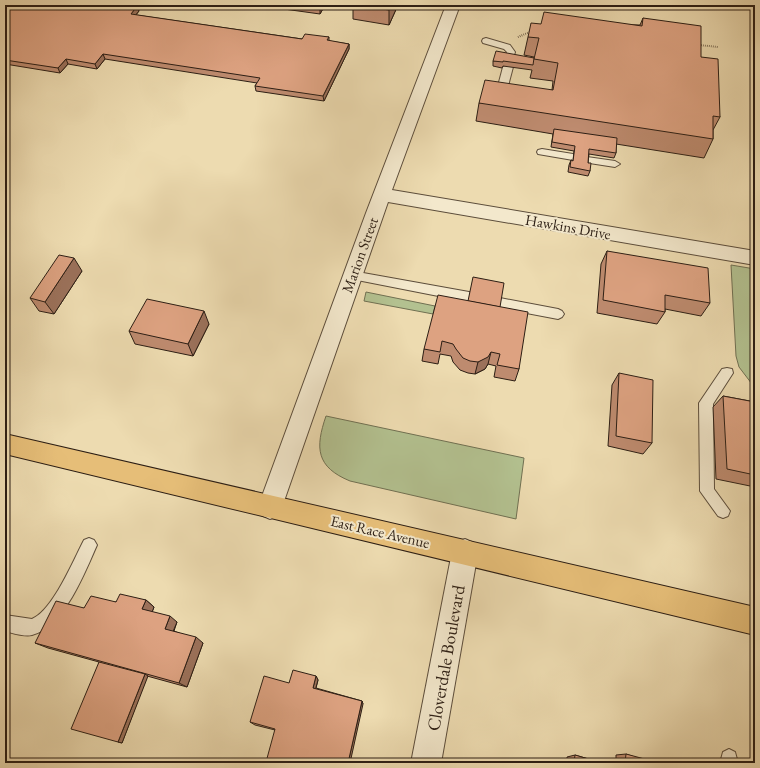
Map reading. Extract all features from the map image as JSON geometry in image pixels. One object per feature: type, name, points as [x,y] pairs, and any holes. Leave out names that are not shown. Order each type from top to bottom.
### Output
[{"type":"main road","name":"East Race Avenue","points":[[5,444],[755,621]]},
{"type":"street","name":"Marion Street","points":[[270,507],[352,275],[453,5]]},
{"type":"street","name":"Hawkins Drive","points":[[382,195],[755,258]]},
{"type":"street","name":"Cloverdale Boulevard","points":[[426,763],[465,552]]},
{"type":"lane","points":[[486,41],[507,47],[511,52],[502,86]]},
{"type":"lane","points":[[542,152],[573,157]]},
{"type":"lane","points":[[587,160],[615,164]]},
{"type":"lane","points":[[352,275],[469,297]]},
{"type":"lane","points":[[500,303],[558,314]]},
{"type":"lane","points":[[723,511],[707,491],[706,403],[727,373]]},
{"type":"lane","points":[[5,623],[21,627],[33,627],[44,622],[54,611],[89,545]]},
{"type":"path","points":[[515,38],[536,30]]},
{"type":"path","points":[[695,44],[718,47]]},
{"type":"green space","points":[[731,265],[755,269],[755,388],[739,367],[736,356]]},
{"type":"green space","points":[[366,292],[435,306],[433,314],[364,301]]},
{"type":"green space","points":[[326,416],[524,458],[516,519],[350,481],[339,476],[330,469],[321,455],[320,438]]},
{"type":"building","points":[[5,5],[132,5],[137,6],[131,14],[302,39],[305,34],[329,37],[327,40],[349,44],[323,96],[255,86],[260,78],[103,54],[95,64],[66,59],[58,68],[5,60]]},
{"type":"building","points":[[354,5],[391,5],[389,10]]},
{"type":"building","points":[[544,12],[642,26],[643,18],[701,26],[701,57],[718,59],[720,117],[713,116],[713,139],[479,103],[485,80],[553,90],[558,63],[534,59],[539,38],[528,37],[531,23],[541,24]]},
{"type":"building","points":[[496,51],[534,58],[533,65],[493,61]]},
{"type":"building","points":[[554,129],[617,138],[616,153],[589,149],[588,163],[591,163],[590,171],[570,167],[571,160],[573,161],[575,146],[552,142]]},
{"type":"building","points":[[607,251],[708,268],[710,303],[665,295],[665,312],[603,300]]},
{"type":"building","points":[[59,255],[74,258],[45,302],[30,298]]},
{"type":"building","points":[[473,277],[504,283],[500,307],[468,301]]},
{"type":"building","points":[[438,295],[528,312],[519,369],[497,365],[500,354],[491,352],[488,357],[478,362],[470,361],[463,358],[453,344],[442,341],[440,352],[424,349]]},
{"type":"building","points":[[147,299],[204,311],[188,344],[129,331]]},
{"type":"building","points":[[619,373],[653,380],[652,443],[616,436]]},
{"type":"building","points":[[723,396],[755,402],[755,475],[727,469]]},
{"type":"building","points":[[120,594],[146,600],[142,609],[170,616],[165,629],[196,637],[179,683],[35,643],[56,601],[84,608],[91,596],[116,602]]},
{"type":"building","points":[[99,662],[145,674],[118,742],[71,729]]},
{"type":"building","points":[[293,670],[316,676],[313,688],[362,701],[348,763],[266,762],[275,729],[250,722],[264,676],[289,683]]},
{"type":"building","points":[[626,754],[652,761],[652,763],[625,763]]},
{"type":"building","points":[[575,755],[602,763],[574,763]]}]
